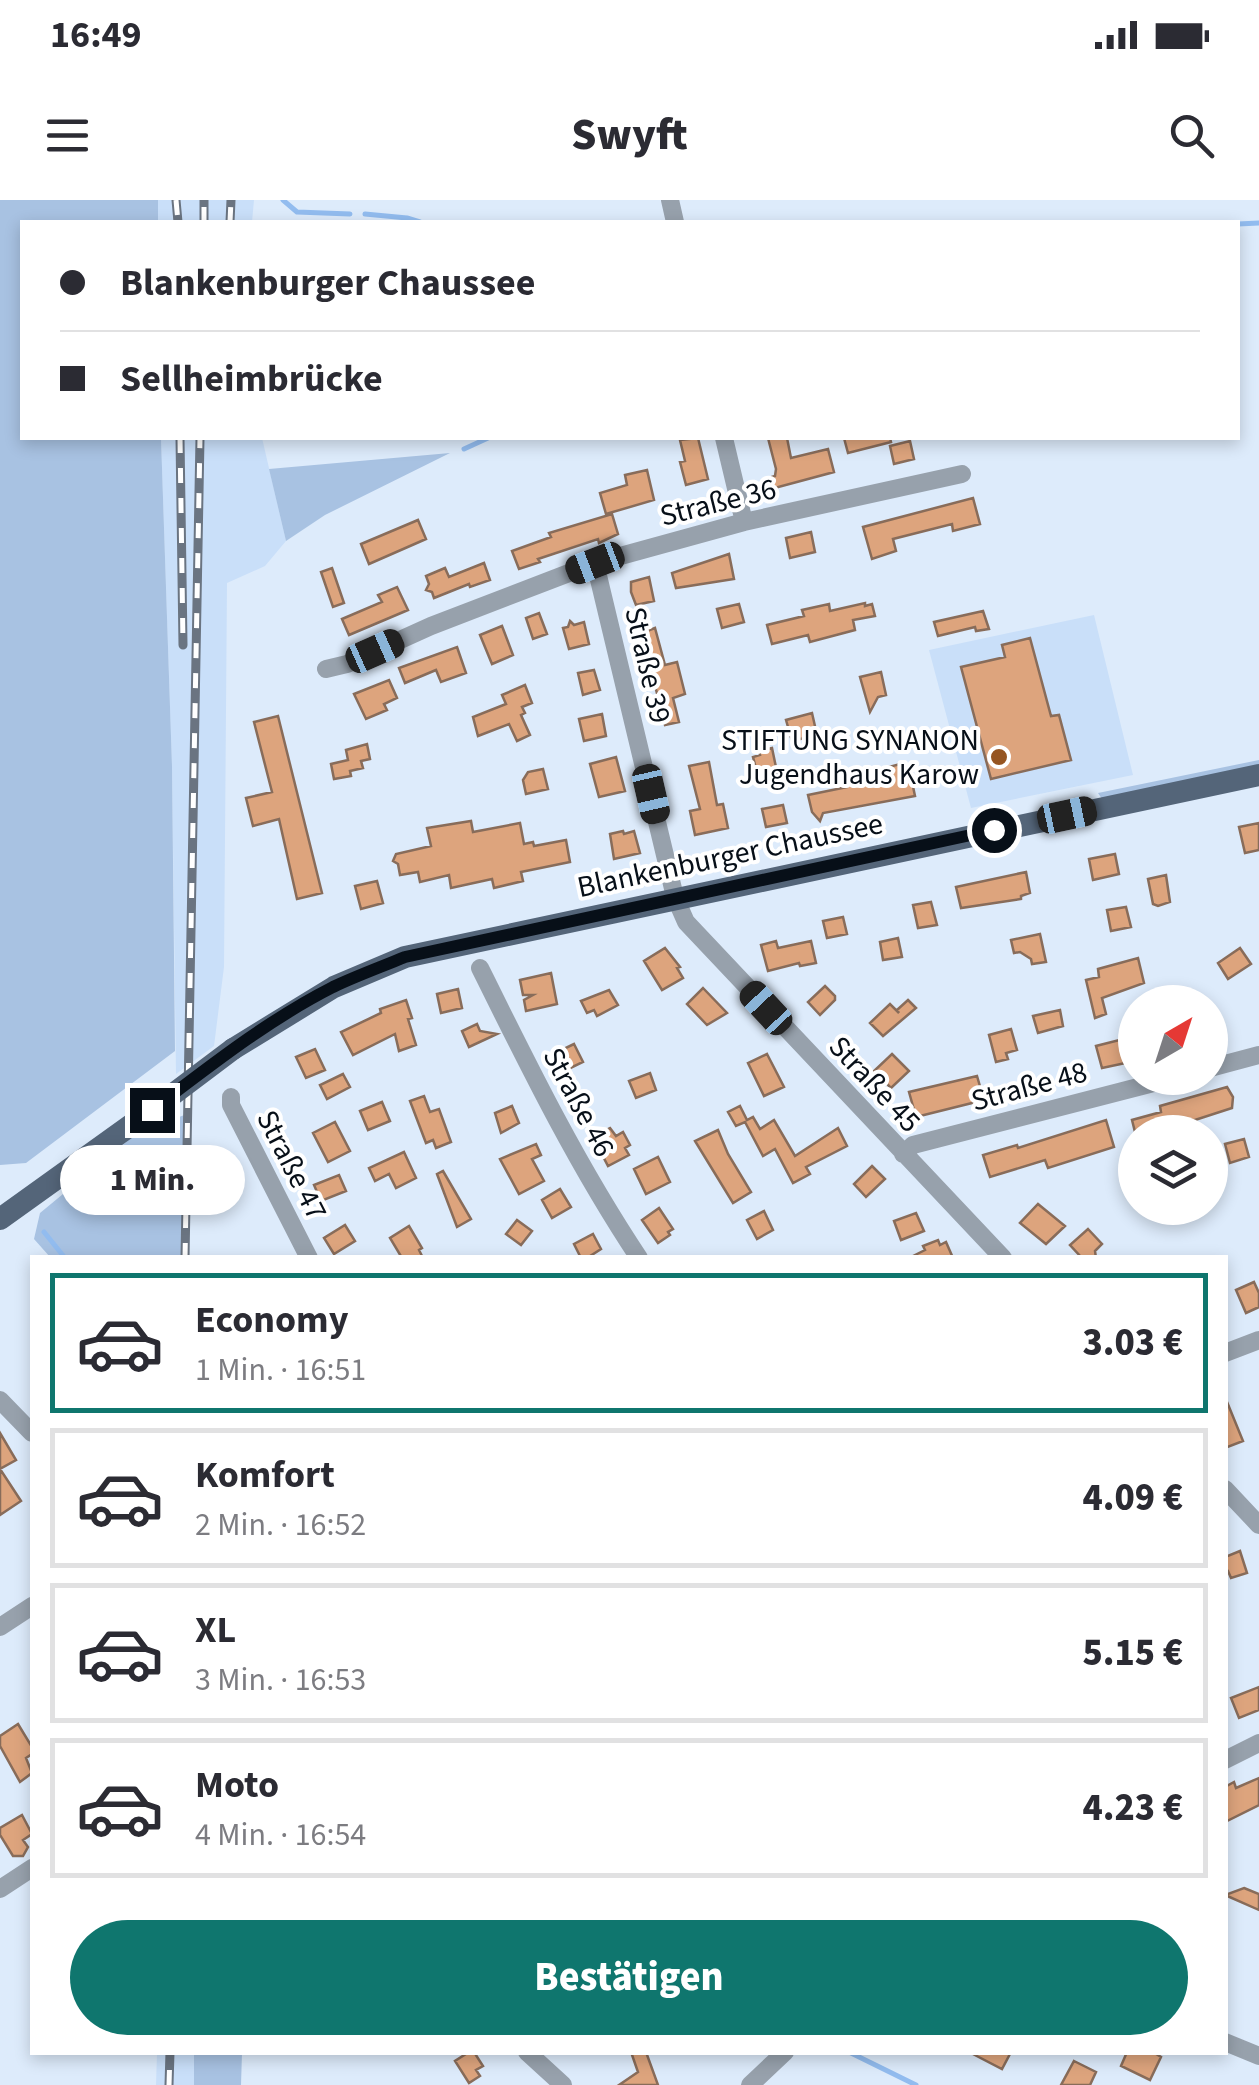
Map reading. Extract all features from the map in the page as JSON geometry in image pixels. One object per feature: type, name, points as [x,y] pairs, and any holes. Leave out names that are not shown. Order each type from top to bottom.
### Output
[{"type":"main road","name":"Blankenburger Chaussee","points":[[4,1217],[233,1049],[334,986],[405,957],[1259,774]]},
{"type":"street","points":[[724,440],[744,522]]},
{"type":"street","name":"Straße 36","points":[[326,669],[347,664],[431,626],[595,563],[744,522],[962,474]]},
{"type":"street","name":"Straße 39","points":[[595,563],[675,897]]},
{"type":"street","name":"Straße 45","points":[[675,897],[686,922],[1000,1255]]},
{"type":"street","name":"Straße 46","points":[[480,968],[549,1109],[637,1255]]},
{"type":"street","points":[[1228,1063],[1259,1055]]},
{"type":"street","name":"Straße 48","points":[[903,1154],[914,1145],[1118,1092]]},
{"type":"street","name":"Straße 47","points":[[231,1097],[231,1105],[307,1255]]},
{"type":"street","points":[[1228,1352],[1259,1340]]},
{"type":"street","points":[[0,1400],[30,1431]]},
{"type":"street","points":[[1228,1492],[1259,1525]]},
{"type":"street","points":[[0,1627],[30,1607]]},
{"type":"street","points":[[1228,1758],[1259,1743]]},
{"type":"street","points":[[0,1889],[30,1869]]},
{"type":"street","points":[[1228,2043],[1259,2056]]},
{"type":"street","points":[[530,2055],[563,2085]]},
{"type":"street","points":[[750,2085],[783,2055]]},
{"type":"shaded area","points":[[0,200],[158,200],[158,220],[20,220],[20,440],[161,440],[172,766],[175,1051],[26,1163],[0,1165]]},
{"type":"shaded area","points":[[158,200],[254,200],[252,220],[158,220]]},
{"type":"shaded area","points":[[161,440],[262,440],[286,541],[265,566],[227,583],[224,967],[214,1046],[176,1074],[172,766]]},
{"type":"shaded area","points":[[450,453],[325,515],[286,541],[269,469]]},
{"type":"shaded area","points":[[1094,615],[1133,775],[971,808],[929,650]]},
{"type":"shaded area","points":[[1259,760],[1259,766],[1102,799],[1098,793]]},
{"type":"shaded area","points":[[187,1114],[182,1255],[48,1255],[34,1239],[40,1213],[137,1133]]},
{"type":"shaded area","points":[[157,2055],[194,2055],[194,2085],[156,2085]]},
{"type":"shaded area","points":[[194,2055],[242,2055],[241,2085],[194,2085]]},
{"type":"building","points":[[680,440],[698,440],[708,479],[686,485],[680,462],[685,461]]},
{"type":"building","points":[[769,440],[787,440],[791,458],[828,449],[834,472],[771,489],[768,478],[775,476]]},
{"type":"building","points":[[845,440],[890,440],[891,442],[848,453]]},
{"type":"building","points":[[910,441],[914,459],[894,464],[890,446]]},
{"type":"building","points":[[647,470],[654,500],[606,514],[600,493],[627,485],[625,475]]},
{"type":"building","points":[[973,498],[980,524],[953,531],[952,524],[893,539],[896,551],[872,559],[863,527]]},
{"type":"building","points":[[612,514],[618,534],[538,559],[540,562],[519,569],[512,551],[551,537],[549,533]]},
{"type":"building","points":[[418,520],[426,539],[369,564],[361,544]]},
{"type":"building","points":[[811,532],[815,552],[790,558],[786,538]]},
{"type":"building","points":[[729,554],[734,579],[676,588],[672,573]]},
{"type":"building","points":[[484,563],[490,580],[434,598],[426,590],[426,576],[445,568],[449,577]]},
{"type":"building","points":[[332,568],[344,603],[333,607],[321,572]]},
{"type":"building","points":[[649,577],[654,601],[636,605],[631,582]]},
{"type":"building","points":[[397,587],[408,610],[349,635],[342,619],[382,602],[378,595]]},
{"type":"building","points":[[739,604],[744,622],[722,628],[717,609]]},
{"type":"building","points":[[829,604],[830,611],[872,604],[875,616],[853,620],[855,630],[810,642],[808,635],[772,644],[767,625],[804,616],[802,610]]},
{"type":"building","points":[[983,611],[989,629],[976,631],[975,627],[938,636],[934,622]]},
{"type":"building","points":[[539,613],[547,634],[533,639],[526,618]]},
{"type":"building","points":[[570,621],[574,625],[584,622],[589,644],[569,649],[563,628]]},
{"type":"building","points":[[502,626],[513,655],[492,664],[480,635]]},
{"type":"building","points":[[655,628],[665,665],[677,662],[685,694],[673,698],[679,722],[665,725],[646,650],[639,652],[636,635]]},
{"type":"building","points":[[1030,638],[1051,716],[1059,715],[1071,760],[991,779],[961,667],[1005,657],[1002,645]]},
{"type":"building","points":[[457,647],[466,673],[441,682],[436,670],[405,683],[399,668]]},
{"type":"building","points":[[594,670],[600,690],[583,695],[578,673]]},
{"type":"building","points":[[881,672],[886,695],[878,697],[870,712],[860,677]]},
{"type":"building","points":[[389,680],[397,698],[384,704],[387,710],[366,719],[354,694]]},
{"type":"building","points":[[525,685],[532,703],[522,707],[525,713],[521,715],[530,735],[517,741],[509,724],[478,736],[473,717],[506,704],[502,695]]},
{"type":"building","points":[[812,713],[817,735],[792,741],[786,720]]},
{"type":"building","points":[[602,714],[606,736],[584,741],[579,719]]},
{"type":"building","points":[[278,716],[322,893],[297,899],[279,819],[253,826],[246,798],[272,792],[254,722]]},
{"type":"building","points":[[367,744],[370,759],[361,761],[363,768],[350,771],[351,776],[334,779],[331,764],[348,760],[346,750]]},
{"type":"building","points":[[772,748],[777,772],[758,776],[753,757]]},
{"type":"building","points":[[616,757],[625,791],[599,797],[590,764]]},
{"type":"building","points":[[709,762],[717,805],[723,804],[728,828],[695,835],[690,811],[700,809],[689,766]]},
{"type":"building","points":[[900,764],[903,779],[911,777],[915,796],[823,813],[820,821],[812,812],[808,795],[847,787],[844,775]]},
{"type":"building","points":[[543,769],[548,789],[526,794],[523,780],[528,772]]},
{"type":"building","points":[[783,805],[787,823],[766,827],[762,809]]},
{"type":"building","points":[[471,821],[473,832],[520,823],[524,844],[533,842],[534,846],[566,840],[570,862],[521,872],[523,881],[494,888],[492,879],[451,888],[449,875],[420,882],[418,872],[400,875],[398,864],[393,861],[396,854],[431,846],[427,828]]},
{"type":"building","points":[[1259,823],[1259,850],[1245,853],[1239,827]]},
{"type":"building","points":[[634,831],[640,853],[614,859],[610,834]]},
{"type":"building","points":[[1115,854],[1119,874],[1093,880],[1089,859]]},
{"type":"building","points":[[1026,872],[1030,893],[1021,899],[961,908],[956,887]]},
{"type":"building","points":[[1166,875],[1170,902],[1158,906],[1153,904],[1148,879]]},
{"type":"building","points":[[377,881],[383,903],[361,909],[355,886]]},
{"type":"building","points":[[931,902],[937,925],[918,928],[913,905]]},
{"type":"building","points":[[1126,907],[1131,927],[1111,931],[1107,910]]},
{"type":"building","points":[[843,917],[847,934],[827,938],[823,921]]},
{"type":"building","points":[[1040,934],[1046,962],[1032,964],[1020,952],[1014,953],[1011,940]]},
{"type":"building","points":[[898,938],[902,957],[883,960],[880,942]]},
{"type":"building","points":[[776,941],[778,948],[811,941],[816,963],[768,971],[761,945]]},
{"type":"building","points":[[665,948],[680,967],[677,968],[683,978],[662,990],[644,961]]},
{"type":"building","points":[[1240,948],[1251,964],[1228,979],[1218,963]]},
{"type":"building","points":[[1138,958],[1144,983],[1118,985],[1118,992],[1102,998],[1106,1014],[1095,1018],[1086,980],[1099,977],[1098,969]]},
{"type":"building","points":[[551,973],[557,1004],[526,1011],[524,1000],[533,995],[523,995],[520,980]]},
{"type":"building","points":[[825,986],[835,1000],[820,1015],[808,1002]]},
{"type":"building","points":[[703,988],[727,1013],[707,1025],[687,1004]]},
{"type":"building","points":[[458,989],[462,1008],[441,1013],[437,994]]},
{"type":"building","points":[[609,990],[618,1005],[597,1016],[594,1010],[587,1013],[581,1001]]},
{"type":"building","points":[[406,1000],[416,1045],[399,1051],[395,1034],[353,1055],[341,1032],[381,1013],[380,1009]]},
{"type":"building","points":[[908,1000],[916,1008],[883,1036],[870,1023],[890,1004],[899,1013],[897,1010]]},
{"type":"building","points":[[1060,1010],[1063,1026],[1038,1033],[1033,1016]]},
{"type":"building","points":[[477,1024],[480,1031],[497,1034],[469,1047],[462,1031]]},
{"type":"building","points":[[1011,1029],[1017,1050],[1006,1053],[1008,1059],[996,1062],[989,1035]]},
{"type":"building","points":[[1118,1040],[1118,1065],[1102,1068],[1096,1046]]},
{"type":"building","points":[[574,1044],[583,1062],[560,1073],[551,1055]]},
{"type":"building","points":[[315,1049],[325,1070],[306,1078],[296,1057]]},
{"type":"building","points":[[767,1054],[784,1087],[764,1096],[748,1063]]},
{"type":"building","points":[[892,1054],[909,1071],[891,1088],[874,1071]]},
{"type":"building","points":[[650,1073],[656,1090],[636,1098],[629,1081]]},
{"type":"building","points":[[343,1074],[350,1087],[327,1099],[320,1085]]},
{"type":"building","points":[[977,1076],[984,1100],[916,1117],[909,1092]]},
{"type":"building","points":[[1228,1089],[1233,1097],[1232,1108],[1210,1115],[1150,1115],[1161,1112],[1160,1106],[1199,1095],[1228,1095]]},
{"type":"building","points":[[424,1096],[430,1112],[439,1109],[451,1142],[436,1148],[433,1140],[426,1143],[410,1101]]},
{"type":"building","points":[[382,1102],[390,1121],[368,1130],[360,1111]]},
{"type":"building","points":[[512,1106],[519,1123],[501,1133],[495,1113]]},
{"type":"building","points":[[740,1106],[747,1120],[753,1117],[760,1129],[774,1120],[795,1156],[838,1128],[847,1146],[806,1167],[810,1174],[793,1183],[775,1149],[763,1156],[745,1122],[736,1126],[728,1112]]},
{"type":"building","points":[[1106,1120],[1114,1147],[1048,1168],[1045,1160],[990,1177],[983,1155]]},
{"type":"building","points":[[335,1122],[350,1151],[328,1162],[313,1133]]},
{"type":"building","points":[[610,1128],[616,1136],[623,1132],[630,1145],[625,1148],[629,1155],[608,1166],[593,1137]]},
{"type":"building","points":[[718,1130],[751,1192],[733,1203],[695,1141]]},
{"type":"building","points":[[1244,1139],[1249,1157],[1230,1163],[1228,1143]]},
{"type":"building","points":[[536,1144],[541,1155],[532,1159],[544,1181],[519,1194],[500,1159]]},
{"type":"building","points":[[404,1152],[416,1178],[396,1188],[389,1174],[375,1181],[369,1168]]},
{"type":"building","points":[[658,1157],[670,1182],[646,1194],[634,1169]]},
{"type":"building","points":[[872,1166],[885,1179],[866,1197],[854,1184]]},
{"type":"building","points":[[443,1171],[471,1219],[457,1227],[437,1174]]},
{"type":"building","points":[[339,1175],[346,1191],[321,1201],[314,1185]]},
{"type":"building","points":[[560,1189],[571,1207],[552,1218],[542,1200]]},
{"type":"building","points":[[1038,1204],[1065,1226],[1046,1244],[1020,1223]]},
{"type":"building","points":[[659,1208],[673,1229],[658,1243],[642,1220]]},
{"type":"building","points":[[764,1211],[773,1230],[757,1239],[747,1220]]},
{"type":"building","points":[[916,1213],[924,1231],[901,1240],[894,1221]]},
{"type":"building","points":[[517,1220],[532,1231],[521,1245],[506,1234]]},
{"type":"building","points":[[345,1225],[355,1241],[334,1254],[324,1238]]},
{"type":"building","points":[[409,1226],[422,1248],[422,1255],[400,1255],[390,1238]]},
{"type":"building","points":[[1088,1229],[1102,1244],[1096,1255],[1079,1255],[1070,1245]]},
{"type":"building","points":[[593,1234],[601,1249],[592,1255],[580,1255],[574,1244]]},
{"type":"building","points":[[938,1240],[940,1245],[946,1242],[952,1255],[915,1255],[925,1250],[923,1246]]},
{"type":"building","points":[[1254,1282],[1259,1307],[1246,1313],[1236,1290]]},
{"type":"building","points":[[1228,1404],[1243,1441],[1228,1447]]},
{"type":"building","points":[[0,1433],[16,1460],[0,1469]]},
{"type":"building","points":[[0,1469],[21,1501],[0,1515]]},
{"type":"building","points":[[1240,1551],[1247,1573],[1231,1578],[1228,1556]]},
{"type":"building","points":[[1259,1687],[1259,1710],[1239,1718],[1231,1698]]},
{"type":"building","points":[[18,1724],[30,1744],[30,1755],[26,1758],[30,1774],[20,1782],[0,1746],[0,1736]]},
{"type":"building","points":[[1259,1778],[1259,1805],[1228,1820],[1228,1785],[1234,1782],[1236,1788]]},
{"type":"building","points":[[22,1815],[30,1830],[23,1840],[28,1847],[23,1856],[13,1856],[0,1828]]},
{"type":"building","points":[[1244,1888],[1259,1894],[1259,1910],[1228,1896]]},
{"type":"building","points":[[464,2055],[476,2055],[483,2066],[476,2070],[480,2076],[469,2083],[455,2061]]},
{"type":"building","points":[[632,2055],[647,2055],[658,2085],[619,2085],[638,2072]]},
{"type":"building","points":[[975,2055],[1009,2055],[1002,2069]]},
{"type":"building","points":[[1126,2055],[1161,2057],[1150,2080],[1121,2066]]},
{"type":"building","points":[[1074,2061],[1096,2072],[1090,2085],[1061,2085]]},
{"type":"waterway","points":[[283,200],[297,212],[350,214]]},
{"type":"waterway","points":[[365,214],[414,220]]},
{"type":"waterway","points":[[1240,224],[1259,223]]},
{"type":"waterway","points":[[464,449],[484,440]]},
{"type":"waterway","points":[[44,1232],[63,1255]]},
{"type":"waterway","points":[[855,2055],[916,2085]]},
{"type":"railway","points":[[176,200],[178,220]]},
{"type":"railway","points":[[204,200],[204,220]]},
{"type":"railway","points":[[230,220],[231,200]]},
{"type":"railway","points":[[180,440],[183,645]]},
{"type":"railway","points":[[185,1255],[200,440]]},
{"type":"railway","points":[[169,2085],[170,2055]]},
{"type":"place","name":"STIFTUNG SYNANON Jugendhaus Karow","points":[[999,757]]},
{"type":"route","points":[[152,1110],[293,1010],[334,986],[405,957],[994,830]]}]
